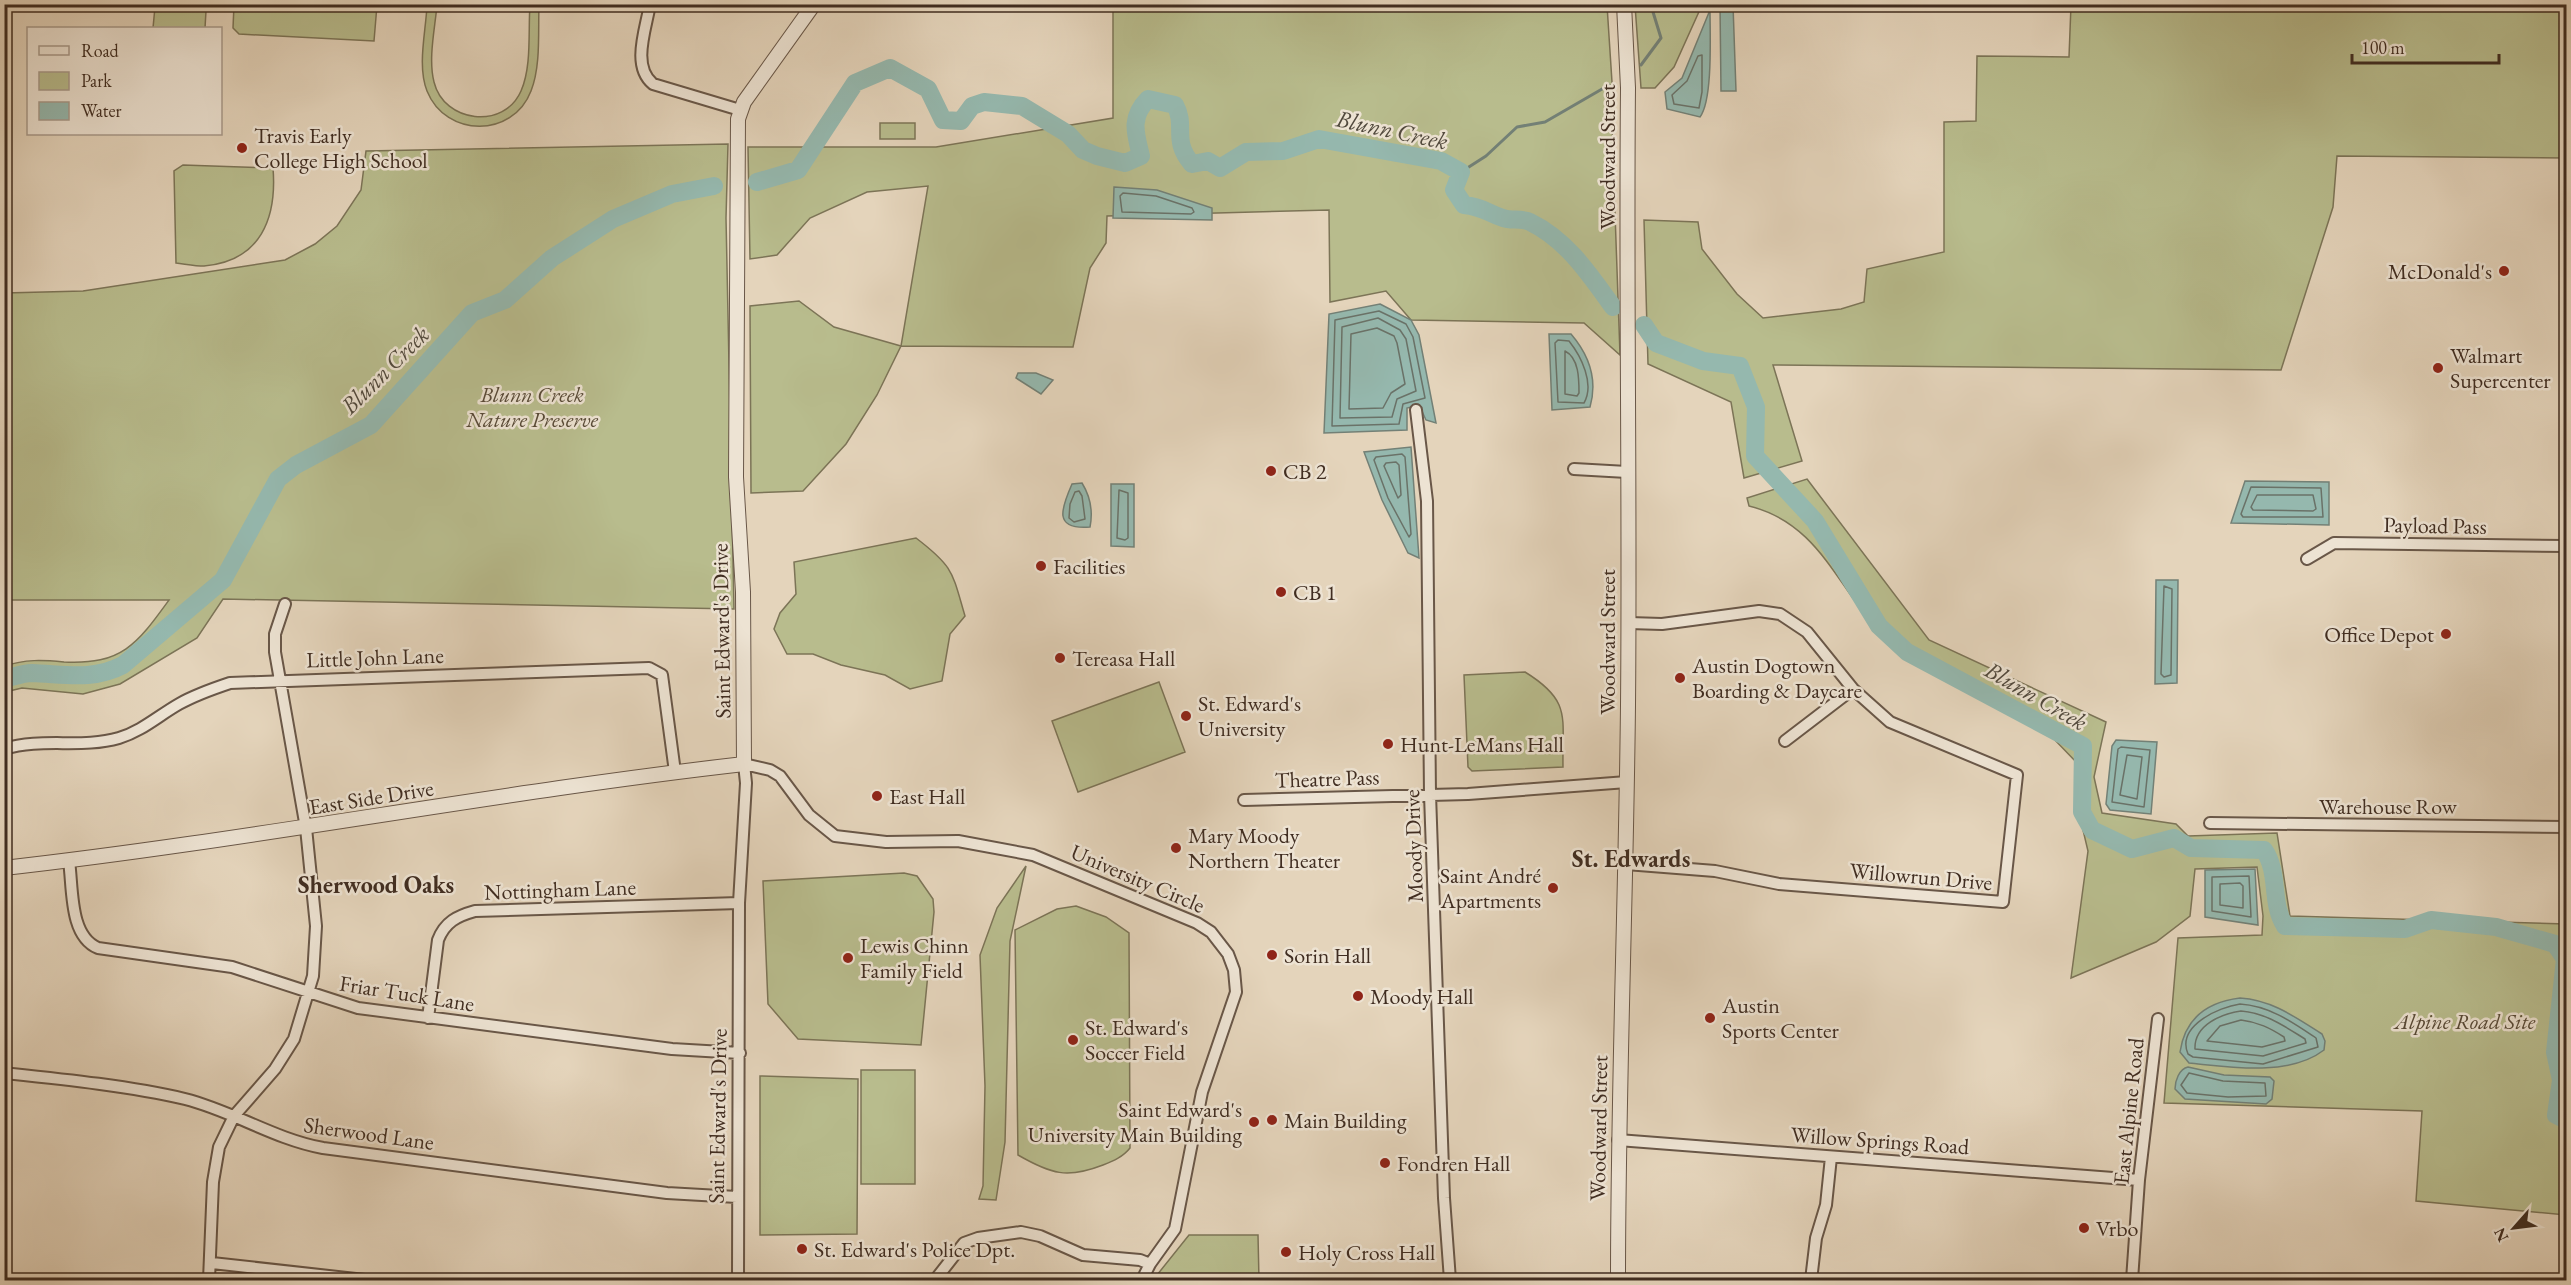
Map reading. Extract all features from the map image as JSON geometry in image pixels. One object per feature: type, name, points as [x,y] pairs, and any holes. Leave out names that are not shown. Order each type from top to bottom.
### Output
[{"type":"street","points":[[650,4],[641,64],[648,80],[653,84],[740,110],[814,4]]},
{"type":"street","name":"Woodward Street","points":[[1618,1281],[1618,1140],[1626,864],[1629,623],[1628,88],[1624,4]]},
{"type":"street","name":"Saint Edward's Drive","points":[[738,1281],[739,903],[744,764],[743,592],[736,477],[736,179],[740,110]]},
{"type":"street","name":"Moody Drive","points":[[1416,410],[1427,501],[1430,794],[1444,1198],[1450,1281]]},
{"type":"street","points":[[1574,469],[1627,472]]},
{"type":"street","name":"Payload Pass","points":[[2307,559],[2334,543],[2566,546]]},
{"type":"street","points":[[209,1281],[212,1263],[215,1163],[225,1130],[285,1054],[294,1039],[310,993],[316,950],[316,926],[306,828],[279,680],[275,634],[285,604]]},
{"type":"street","name":"Willowrun Drive","points":[[1626,864],[1715,871],[1779,884],[2003,902],[2017,776],[1890,722],[1853,689],[1807,632],[1780,614],[1759,611],[1662,624],[1629,623]]},
{"type":"street","name":"Little John Lane","points":[[4,749],[40,742],[92,743],[118,738],[143,729],[178,704],[205,691],[230,683],[649,668],[662,675],[675,772]]},
{"type":"street","points":[[1785,741],[1853,689]]},
{"type":"street","name":"East Side Drive","points":[[4,868],[306,828],[675,772],[744,764]]},
{"type":"street","name":"University Circle","points":[[744,764],[770,770],[780,776],[808,816],[835,836],[886,842],[958,841],[1033,855],[1197,923],[1219,941],[1234,970],[1236,992],[1202,1092],[1175,1229],[1166,1246],[1150,1264],[1142,1281]]},
{"type":"street","name":"Theatre Pass","points":[[1244,800],[1529,791],[1627,782]]},
{"type":"street","name":"Warehouse Row","points":[[2210,824],[2566,827]]},
{"type":"street","name":"Friar Tuck Lane","points":[[69,861],[78,928],[92,945],[232,967],[358,1008],[672,1049],[740,1053]]},
{"type":"street","name":"Nottingham Lane","points":[[428,1018],[438,940],[442,929],[462,915],[475,911],[739,903]]},
{"type":"street","name":"East Alpine Road","points":[[2132,1281],[2139,1180],[2158,1018]]},
{"type":"street","name":"Sherwood Lane","points":[[4,1073],[56,1078],[185,1099],[234,1116],[285,1139],[322,1148],[667,1193],[737,1197]]},
{"type":"street","name":"Willow Springs Road","points":[[1618,1140],[2139,1180]]},
{"type":"street","points":[[1811,1281],[1815,1238],[1826,1205],[1831,1157]]},
{"type":"street","points":[[935,1281],[964,1243],[978,1238],[1022,1232],[1040,1236],[1083,1255],[1140,1260],[1150,1264]]},
{"type":"street","points":[[212,1263],[365,1281]]},
{"type":"green space","points":[[234,5],[377,5],[374,41],[239,34],[233,28]]},
{"type":"green space","points":[[427,5],[437,5],[432,73],[440,96],[449,106],[461,113],[489,116],[502,112],[513,103],[521,91],[527,71],[530,5],[539,5],[538,60],[534,81],[522,106],[510,117],[495,124],[479,126],[464,124],[449,117],[436,106],[427,91],[423,71]]},
{"type":"green space","points":[[1113,5],[1607,5],[1614,113],[1612,127],[1620,355],[1584,323],[1411,320],[1386,291],[1330,302],[1329,210],[1107,216],[1106,243],[1090,268],[1073,347],[901,346],[928,186],[867,192],[810,218],[777,255],[750,259],[748,147],[936,147],[1113,118]]},
{"type":"green space","points":[[1635,5],[1702,5],[1674,67],[1655,88],[1641,88]]},
{"type":"green space","points":[[2071,5],[2566,5],[2566,158],[2337,156],[2333,207],[2281,370],[1773,365],[1802,461],[1744,478],[1731,402],[1648,364],[1644,220],[1698,222],[1702,249],[1737,294],[1763,318],[1841,309],[1864,302],[1867,269],[1944,252],[1944,122],[1976,121],[1977,56],[2069,57]]},
{"type":"green space","points":[[155,7],[206,11],[205,27],[153,27]]},
{"type":"green space","points":[[880,123],[915,123],[915,139],[880,139]]},
{"type":"green space","name":"Blunn Creek Nature Preserve","points":[[728,144],[726,218],[734,609],[223,599],[197,638],[120,684],[83,694],[22,688],[5,692],[5,666],[34,661],[84,662],[114,655],[137,640],[169,600],[5,600],[5,293],[83,291],[285,260],[315,244],[337,226],[361,190],[366,151]]},
{"type":"green space","points":[[183,165],[273,168],[274,186],[268,220],[252,246],[239,256],[204,266],[176,263],[174,171]]},
{"type":"green space","points":[[799,301],[834,327],[901,346],[877,395],[846,444],[803,491],[751,493],[750,306]]},
{"type":"green space","name":"Alpine Road Site","points":[[1807,479],[1929,640],[2106,722],[2094,777],[2102,813],[2176,824],[2188,836],[2277,833],[2290,916],[2566,924],[2566,1215],[2416,1201],[2422,1111],[2164,1103],[2178,938],[2262,935],[2263,916],[2257,867],[2195,869],[2190,916],[2156,942],[2071,978],[2088,851],[2078,809],[2079,765],[2053,738],[1913,659],[1893,644],[1874,626],[1821,554],[1807,539],[1791,525],[1772,514],[1749,506],[1747,498]]},
{"type":"green space","points":[[916,538],[938,556],[950,571],[965,616],[950,634],[942,681],[910,689],[885,675],[841,665],[813,654],[787,654],[774,629],[780,613],[796,594],[794,562]]},
{"type":"green space","points":[[1525,672],[1551,692],[1561,712],[1563,767],[1472,771],[1468,767],[1464,675]]},
{"type":"green space","points":[[1159,682],[1185,752],[1078,792],[1052,721]]},
{"type":"green space","points":[[1026,866],[1010,941],[1005,1142],[996,1200],[979,1199],[983,1186],[985,1086],[980,955],[997,908]]},
{"type":"green space","name":"Lewis Chinn Family Field","points":[[904,873],[917,876],[933,899],[934,912],[921,1045],[798,1039],[768,1004],[763,881]]},
{"type":"green space","name":"St. Edward's Soccer Field","points":[[1076,906],[1106,917],[1129,933],[1130,1148],[1107,1163],[1069,1173],[1040,1167],[1018,1155],[1015,930],[1057,909]]},
{"type":"green space","points":[[861,1070],[915,1070],[915,1184],[861,1184]]},
{"type":"green space","points":[[760,1076],[858,1079],[857,1234],[760,1235]]},
{"type":"green space","points":[[1189,1235],[1258,1235],[1259,1280],[1153,1280]]},
{"type":"water","points":[[1720,5],[1733,5],[1736,91],[1721,91]]},
{"type":"water","points":[[1710,10],[1710,66],[1704,109],[1700,117],[1667,109],[1665,92],[1682,78]]},
{"type":"water","points":[[1114,187],[1157,190],[1212,208],[1212,220],[1113,218]]},
{"type":"water","points":[[1380,304],[1411,320],[1419,335],[1436,423],[1426,420],[1419,405],[1407,408],[1407,430],[1324,433],[1329,314]]},
{"type":"water","points":[[1549,334],[1571,334],[1583,350],[1592,377],[1590,407],[1552,410]]},
{"type":"water","points":[[1018,373],[1036,373],[1053,380],[1041,394],[1016,378]]},
{"type":"water","points":[[1411,447],[1419,558],[1408,553],[1382,500],[1364,452]]},
{"type":"water","points":[[2245,481],[2329,482],[2329,525],[2231,523]]},
{"type":"water","points":[[1082,483],[1090,504],[1090,527],[1070,525],[1063,516],[1063,509],[1072,484]]},
{"type":"water","points":[[1111,484],[1134,484],[1134,547],[1111,546]]},
{"type":"water","points":[[2156,580],[2178,580],[2177,683],[2155,684]]},
{"type":"water","points":[[2116,740],[2157,742],[2151,814],[2110,810],[2106,804],[2112,746]]},
{"type":"water","points":[[2255,869],[2258,925],[2205,917],[2205,870]]},
{"type":"water","points":[[2240,998],[2263,1002],[2302,1021],[2322,1034],[2325,1041],[2324,1050],[2294,1064],[2277,1067],[2241,1068],[2189,1063],[2180,1052],[2192,1021],[2217,1003]]},
{"type":"water","points":[[2188,1067],[2224,1075],[2270,1077],[2274,1081],[2272,1099],[2266,1104],[2185,1099],[2175,1089],[2175,1086],[2180,1073]]},
{"type":"waterway","points":[[1641,65],[1661,38],[1653,12],[1657,4]]},
{"type":"waterway","name":"Blunn Creek","points":[[757,182],[798,170],[855,83],[890,68],[928,89],[943,120],[961,121],[972,106],[984,102],[1022,106],[1068,134],[1083,150],[1125,163],[1141,156],[1135,127],[1138,113],[1148,99],[1175,105],[1180,120],[1182,148],[1192,164],[1208,161],[1220,168],[1246,152],[1283,151],[1319,139],[1441,161],[1461,172],[1454,190],[1464,205],[1506,219],[1527,221],[1555,238],[1577,259],[1613,307]]},
{"type":"waterway","points":[[1461,172],[1486,156],[1517,127],[1545,122],[1609,85]]},
{"type":"waterway","name":"Blunn Creek","points":[[4,679],[32,673],[89,675],[123,665],[223,580],[278,479],[296,465],[371,425],[472,313],[505,300],[552,258],[613,219],[672,194],[714,186]]},
{"type":"waterway","name":"Blunn Creek","points":[[1644,325],[1656,343],[1703,361],[1740,366],[1756,407],[1755,456],[1815,521],[1879,626],[1907,652],[2083,746],[2082,812],[2092,830],[2132,849],[2174,838],[2191,848],[2264,850],[2272,868],[2280,917],[2285,926],[2405,929],[2431,920],[2496,927],[2555,944],[2565,959],[2555,1052],[2561,1080],[2556,1115],[2566,1120]]},
{"type":"place","name":"Travis Early College High School","points":[[242,148]]},
{"type":"place","name":"McDonald's","points":[[2504,271]]},
{"type":"place","name":"Walmart Supercenter","points":[[2438,368]]},
{"type":"place","name":"CB 2","points":[[1271,471]]},
{"type":"place","name":"Facilities","points":[[1041,566]]},
{"type":"place","name":"CB 1","points":[[1281,592]]},
{"type":"place","name":"Office Depot","points":[[2446,634]]},
{"type":"place","name":"Tereasa Hall","points":[[1060,658]]},
{"type":"place","name":"Austin Dogtown Boarding & Daycare","points":[[1680,678]]},
{"type":"place","name":"St. Edward's University","points":[[1186,716]]},
{"type":"place","name":"Hunt-LeMans Hall","points":[[1388,744]]},
{"type":"place","name":"East Hall","points":[[877,796]]},
{"type":"place","name":"Mary Moody Northern Theater","points":[[1176,848]]},
{"type":"place","name":"Saint André Apartments","points":[[1553,888]]},
{"type":"place","name":"Sorin Hall","points":[[1272,955]]},
{"type":"place","name":"Lewis Chinn Family Field","points":[[848,958]]},
{"type":"place","name":"Moody Hall","points":[[1358,996]]},
{"type":"place","name":"Austin Sports Center","points":[[1710,1018]]},
{"type":"place","name":"St. Edward's Soccer Field","points":[[1073,1040]]},
{"type":"place","name":"Main Building","points":[[1272,1120]]},
{"type":"place","name":"Saint Edward's University Main Building","points":[[1254,1122]]},
{"type":"place","name":"Fondren Hall","points":[[1385,1163]]},
{"type":"place","name":"Vrbo","points":[[2084,1228]]},
{"type":"place","name":"St. Edward's Police Dpt.","points":[[802,1249]]},
{"type":"place","name":"Holy Cross Hall","points":[[1286,1252]]},
{"type":"district","name":"St. Edwards","points":[[1631,859]]},
{"type":"district","name":"Sherwood Oaks","points":[[376,885]]}]
